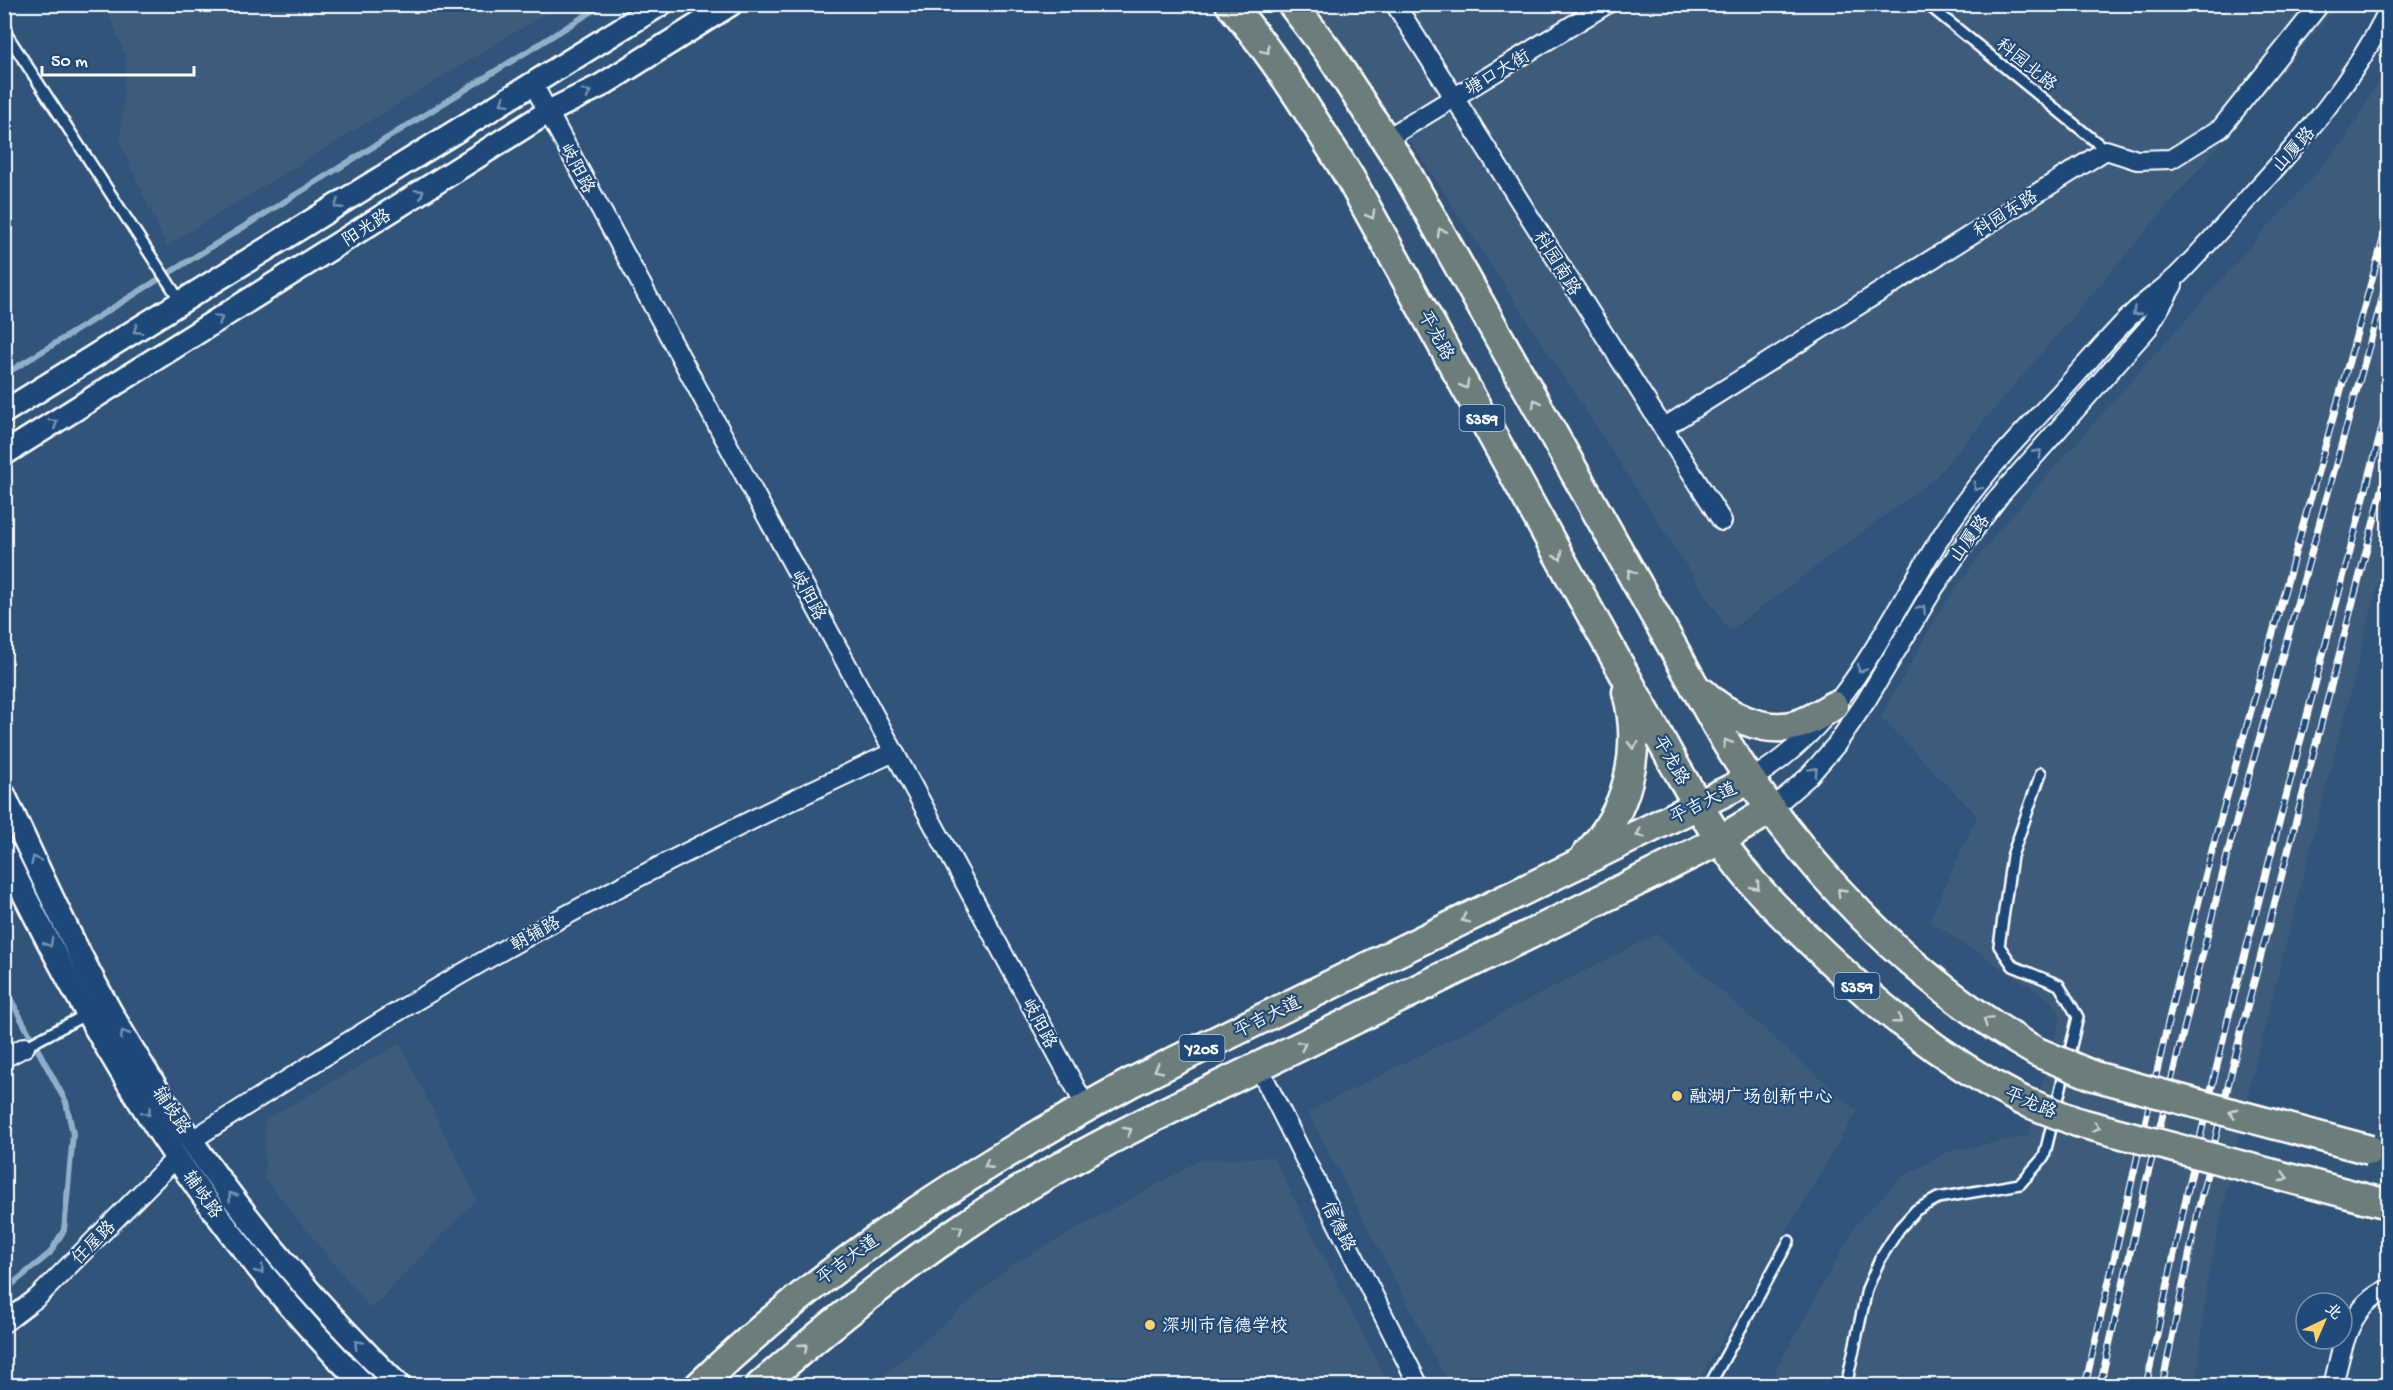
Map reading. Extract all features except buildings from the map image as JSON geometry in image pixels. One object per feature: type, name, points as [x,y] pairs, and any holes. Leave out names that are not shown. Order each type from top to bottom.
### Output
[{"type":"main road","name":"平龙路","points":[[1230,4],[1310,112],[1350,178],[1698,805],[1720,840],[1760,890],[1832,963],[1873,999],[1959,1065],[2021,1100],[2077,1122],[2376,1201]]},
{"type":"main road","points":[[1292,4],[1328,51],[1386,139],[1448,244],[1749,780],[1788,833],[1841,892],[1911,961],[1977,1014],[2037,1052],[2094,1076],[2379,1152]]},
{"type":"main road","points":[[1568,869],[1599,842],[1611,825],[1627,785],[1632,757],[1633,729],[1629,701],[1620,667]]},
{"type":"main road","points":[[1691,680],[1712,702],[1732,715],[1753,723],[1776,727],[1795,726],[1833,706]]},
{"type":"main road","name":"平吉大道","points":[[699,1386],[784,1309],[862,1247],[980,1169],[1086,1107],[1132,1082],[1749,780]]},
{"type":"main road","name":"Y205","points":[[760,1386],[852,1307],[967,1224],[1028,1186],[1152,1118],[1720,840],[1770,810]]},
{"type":"street","name":"阳光路","points":[[4,412],[175,293],[533,84],[661,4]]},
{"type":"street","name":"阳光路","points":[[4,454],[548,112],[602,85],[731,4]]},
{"type":"street","name":"科园南路","points":[[1395,4],[1722,521]]},
{"type":"street","name":"塘口大街","points":[[1386,139],[1607,4]]},
{"type":"street","points":[[2106,150],[2137,160],[2171,159],[2221,128],[2320,4]]},
{"type":"street","name":"山厦路","points":[[1749,780],[1765,771],[1789,752],[1833,706],[1865,663],[1931,551],[1981,481],[2133,314],[2180,273],[2309,132],[2334,101],[2356,68],[2388,11]]},
{"type":"street","name":"岐阳路","points":[[533,84],[1086,1107]]},
{"type":"street","name":"科园东路","points":[[1664,428],[2106,150]]},
{"type":"street","name":"山厦路","points":[[1770,810],[1808,777],[1836,745],[1866,701],[1955,556],[1979,523],[2001,494],[2148,328],[2180,273]]},
{"type":"street","name":"朝辅路","points":[[192,1140],[304,1068],[535,932],[713,839],[894,752]]},
{"type":"street","name":"辅歧路","points":[[4,795],[54,901],[114,1018],[157,1090],[256,1227],[293,1274],[399,1386]]},
{"type":"street","name":"辅岐路","points":[[4,853],[87,1014],[177,1158],[242,1248],[282,1297],[366,1386]]},
{"type":"street","points":[[4,1058],[25,1047]]},
{"type":"street","name":"信德路","points":[[1258,1066],[1419,1386]]},
{"type":"street","name":"任屋路","points":[[4,1323],[39,1296],[177,1158]]},
{"type":"street","points":[[2333,1386],[2343,1343],[2351,1321],[2362,1307],[2376,1295],[2388,1289]]},
{"type":"lane","name":"科园北路","points":[[1927,4],[2106,150]]},
{"type":"lane","points":[[4,30],[175,293]]},
{"type":"lane","points":[[1846,1386],[1867,1289],[1880,1258],[1899,1229],[1916,1210],[1938,1198],[2020,1184],[2044,1157],[2078,1017],[2059,985],[2013,966],[1999,946],[2012,856],[2041,773]]},
{"type":"lane","points":[[25,1047],[87,1014]]},
{"type":"lane","points":[[1709,1386],[1789,1241]]},
{"type":"shaded area","points":[[105,5],[559,5],[166,246],[120,142],[126,57]]},
{"type":"shaded area","points":[[1314,5],[2339,5],[1935,478],[1729,631],[1432,174]]},
{"type":"shaded area","points":[[2388,64],[2388,545],[2252,1077],[2207,1282],[2197,1385],[1767,1386],[1858,1221],[1901,1178],[1950,1151],[2028,1136],[2061,1016],[2050,1000],[1929,921],[1977,816],[1881,717],[1940,610],[2000,529],[2346,139]]},
{"type":"shaded area","points":[[1657,934],[1857,1111],[1696,1385],[1449,1385],[1308,1112]]},
{"type":"shaded area","points":[[400,1043],[477,1199],[371,1309],[265,1179],[265,1120]]},
{"type":"shaded area","name":"深圳市信德学校","points":[[1273,1157],[1389,1385],[873,1385],[1013,1264],[1200,1160]]},
{"type":"waterway","points":[[4,375],[604,4]]},
{"type":"waterway","points":[[4,987],[66,1102],[73,1134],[64,1230],[50,1253],[4,1291]]},
{"type":"railway","points":[[2085,1386],[2173,1001],[2215,839],[2388,222]]},
{"type":"railway","points":[[2100,1386],[2146,1182],[2231,840],[2388,278]]},
{"type":"railway","points":[[2146,1386],[2186,1198],[2227,1023],[2388,405]]},
{"type":"railway","points":[[2162,1386],[2200,1203],[2242,1028],[2388,467]]},
{"type":"place","name":"融湖广场创新中心","points":[[1677,1096]]},
{"type":"place","name":"深圳市信德学校","points":[[1150,1325]]}]
